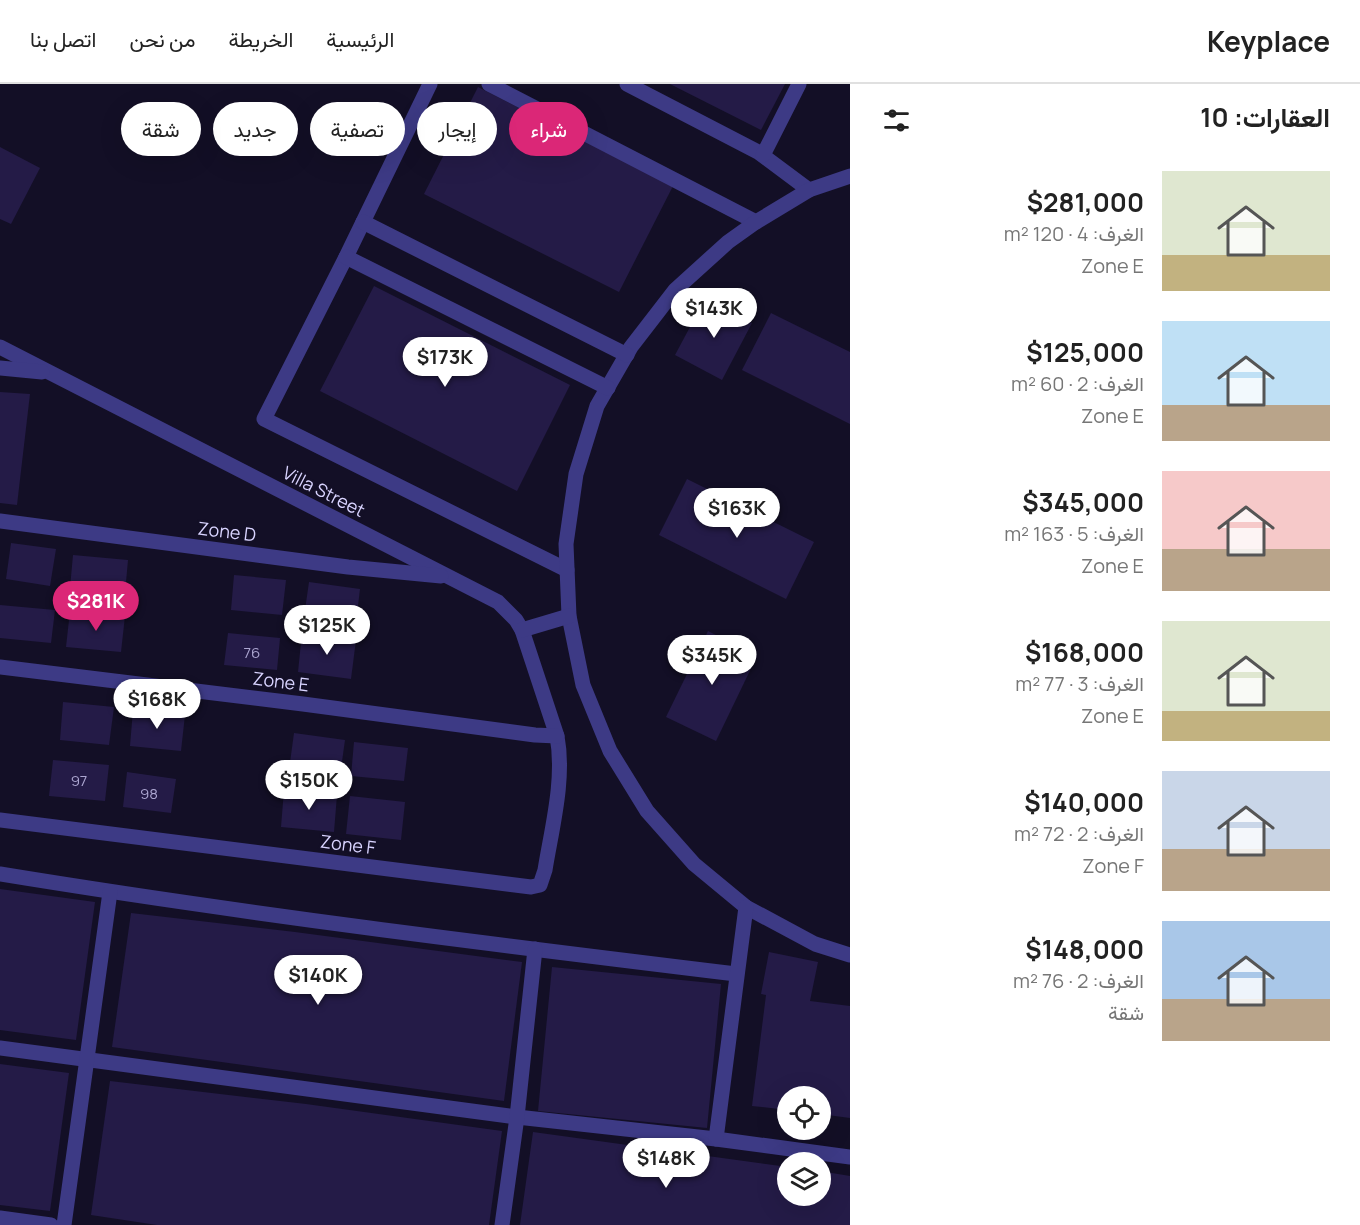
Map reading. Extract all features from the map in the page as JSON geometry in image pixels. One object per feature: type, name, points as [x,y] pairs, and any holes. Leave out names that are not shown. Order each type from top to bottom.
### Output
[{"type":"street","points":[[430,84],[264,419],[567,570]]},
{"type":"street","points":[[489,84],[756,222]]},
{"type":"street","points":[[627,84],[763,155],[809,190]]},
{"type":"street","points":[[763,155],[799,84]]},
{"type":"street","points":[[850,176],[809,190],[756,222],[728,242],[675,290],[627,354],[597,406],[576,474],[566,544],[569,616],[584,685],[610,751],[647,811],[694,864],[746,907],[815,944],[850,955]]},
{"type":"street","points":[[363,222],[627,354]]},
{"type":"street","points":[[346,257],[608,388]]},
{"type":"street","name":"Villa Street","points":[[0,347],[498,602],[516,620],[522,630],[557,736]]},
{"type":"street","points":[[0,368],[49,372]]},
{"type":"street","name":"Zone D","points":[[0,521],[348,567],[449,576]]},
{"type":"street","points":[[522,630],[569,616]]},
{"type":"street","name":"Zone E","points":[[0,667],[557,736]]},
{"type":"street","name":"Zone F","points":[[0,820],[531,887],[540,885],[545,870],[560,775],[557,736]]},
{"type":"street","points":[[0,874],[110,892],[736,974]]},
{"type":"street","points":[[64,1225],[110,892]]},
{"type":"street","points":[[716,1139],[746,907]]},
{"type":"street","points":[[502,1225],[517,1116],[535,949]]},
{"type":"street","points":[[0,1048],[850,1157]]},
{"type":"street","points":[[0,1218],[51,1225]]},
{"type":"building","points":[[670,84],[785,84],[761,130]]},
{"type":"building","points":[[478,87],[509,103],[509,156],[588,156],[588,143],[673,186],[619,292],[424,194],[443,156],[497,156],[497,102],[470,102]]},
{"type":"building","points":[[0,147],[40,168],[11,224],[0,219]]},
{"type":"building","points":[[374,286],[570,385],[517,491],[320,391]]},
{"type":"building","points":[[705,299],[752,323],[722,380],[675,355]]},
{"type":"building","points":[[771,313],[850,352],[850,424],[742,370]]},
{"type":"building","points":[[0,392],[30,394],[17,505],[0,503]]},
{"type":"building","points":[[687,479],[814,542],[786,599],[659,535]]},
{"type":"building","points":[[11,543],[56,549],[50,586],[6,579]]},
{"type":"building","points":[[73,555],[128,560],[125,593],[70,588]]},
{"type":"building","points":[[234,575],[286,580],[282,615],[231,610]]},
{"type":"building","points":[[309,582],[360,589],[355,631],[303,624]]},
{"type":"building","points":[[0,605],[55,610],[51,643],[0,638]]},
{"type":"building","points":[[70,611],[125,616],[121,652],[66,647]]},
{"type":"building","points":[[708,631],[757,656],[716,741],[666,717]]},
{"type":"building","points":[[228,633],[280,638],[277,670],[224,665]]},
{"type":"building","points":[[302,633],[356,640],[351,679],[298,672]]},
{"type":"building","points":[[63,702],[114,707],[109,745],[60,740]]},
{"type":"building","points":[[133,710],[185,715],[181,751],[130,746]]},
{"type":"building","points":[[294,733],[345,740],[340,776],[289,770]]},
{"type":"building","points":[[354,742],[408,748],[404,781],[351,776]]},
{"type":"building","points":[[53,760],[109,765],[105,801],[49,796]]},
{"type":"building","points":[[127,772],[176,779],[171,813],[123,807]]},
{"type":"building","points":[[284,790],[337,795],[334,832],[281,827]]},
{"type":"building","points":[[350,796],[405,802],[401,840],[346,834]]},
{"type":"building","points":[[0,889],[95,902],[76,1040],[0,1030]]},
{"type":"building","points":[[131,913],[522,962],[504,1101],[112,1047]]},
{"type":"building","points":[[769,952],[818,962],[810,1001],[850,1006],[850,1118],[831,1115],[831,1086],[777,1086],[777,1109],[752,1106],[766,995],[761,994]]},
{"type":"building","points":[[552,967],[721,984],[707,1128],[538,1111]]},
{"type":"building","points":[[0,1064],[69,1073],[50,1211],[0,1205]]},
{"type":"building","points":[[110,1081],[306,1104],[502,1131],[489,1225],[157,1225],[91,1215]]},
{"type":"building","points":[[533,1132],[777,1165],[777,1206],[831,1206],[831,1173],[850,1176],[850,1225],[520,1225]]}]
